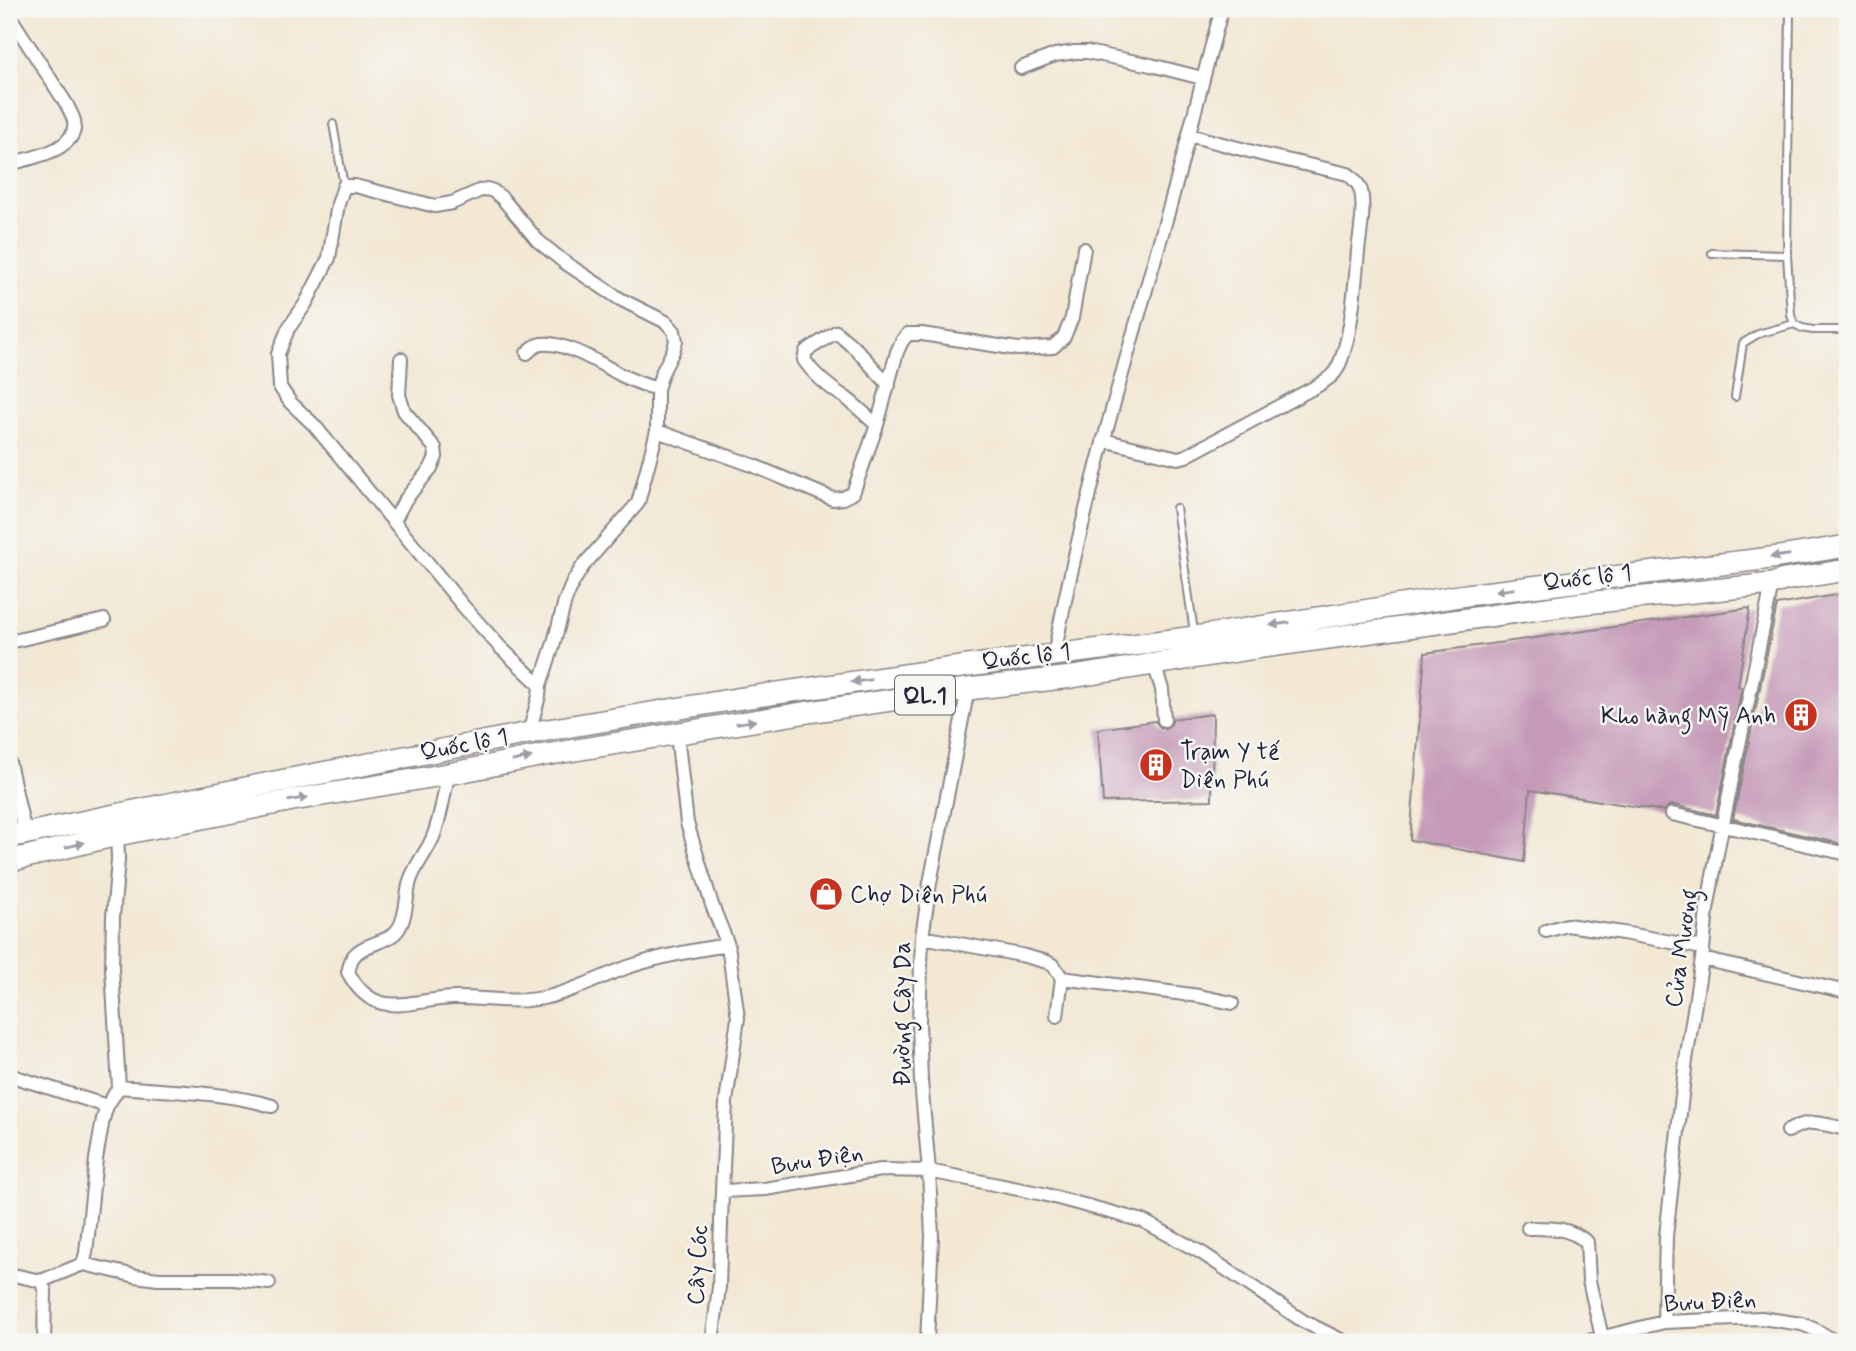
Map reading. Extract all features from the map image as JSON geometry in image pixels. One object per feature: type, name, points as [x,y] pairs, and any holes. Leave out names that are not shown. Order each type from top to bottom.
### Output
[{"type":"highway","name":"Quốc lộ 1","points":[[9,861],[116,825],[529,733],[785,692],[1195,637],[1466,595],[1779,557],[1847,546]]},
{"type":"highway","name":"Quốc lộ 1","points":[[17,835],[116,825],[293,800],[802,713],[1072,677],[1269,646],[1576,604],[1772,583],[1847,570]]},
{"type":"street","points":[[1054,656],[1068,582],[1103,440],[1222,9]]},
{"type":"street","points":[[9,15],[67,105],[75,122],[72,136],[62,147],[9,164]]},
{"type":"street","points":[[1021,68],[1055,55],[1075,51],[1151,65],[1202,78]]},
{"type":"street","points":[[1103,440],[1178,458],[1186,456],[1317,386],[1335,372],[1340,361],[1350,319],[1361,227],[1362,198],[1355,180],[1348,174],[1189,135]]},
{"type":"street","points":[[529,733],[540,696],[540,685],[573,582],[583,566],[638,503],[657,431],[657,389],[676,341],[674,331],[666,323],[620,299],[564,262],[538,241],[494,191],[479,191],[452,203],[435,206],[355,186],[344,186],[338,204],[329,258],[306,303],[288,329],[278,355],[280,387],[491,637],[540,685]]},
{"type":"street","points":[[657,431],[751,465],[818,494],[833,499],[844,498],[853,493],[877,425],[897,352],[908,334],[1018,349],[1053,347],[1065,337],[1072,318],[1084,249]]},
{"type":"street","points":[[877,425],[827,386],[804,360],[806,351],[836,332],[856,349],[889,385]]},
{"type":"street","points":[[527,353],[541,344],[567,349],[657,389]]},
{"type":"street","points":[[394,522],[405,500],[431,468],[436,457],[435,448],[404,411],[399,395],[401,359]]},
{"type":"street","name":"Cửa Mương","points":[[1664,1322],[1666,1236],[1684,1074],[1707,909],[1772,583]]},
{"type":"street","points":[[9,642],[104,620]]},
{"type":"street","points":[[1154,664],[1162,689],[1164,720]]},
{"type":"street","name":"Đường Cây Da","points":[[927,1342],[932,1237],[919,1022],[922,937],[968,689]]},
{"type":"street","points":[[677,734],[687,823],[712,905],[728,946],[738,1018],[726,1102],[722,1191]]},
{"type":"street","points":[[9,762],[17,835]]},
{"type":"street","points":[[449,774],[432,839],[410,881],[401,926],[392,936],[361,951],[352,960],[348,972],[353,982],[367,996],[383,1004],[393,1005],[452,998],[533,1000],[586,985],[657,958],[728,946]]},
{"type":"street","points":[[1672,814],[1847,854]]},
{"type":"street","points":[[83,1264],[96,1159],[107,1106],[119,1087],[112,970],[116,825]]},
{"type":"street","points":[[1546,931],[1567,925],[1646,937],[1847,992]]},
{"type":"street","points":[[922,937],[1035,958],[1054,966],[1062,978],[1058,1016]]},
{"type":"street","points":[[1062,978],[1199,996],[1232,1003]]},
{"type":"street","points":[[9,1075],[107,1106]]},
{"type":"street","points":[[119,1087],[231,1097],[272,1106]]},
{"type":"street","points":[[1788,1131],[1805,1123],[1847,1129]]},
{"type":"street","name":"Bưu Điện","points":[[722,1191],[765,1189],[881,1170],[929,1171],[1043,1194],[1143,1221],[1202,1253],[1303,1321],[1345,1342]]},
{"type":"street","name":"Cây Cóc","points":[[712,1342],[719,1287],[722,1191]]},
{"type":"street","points":[[1528,1228],[1559,1228],[1576,1233],[1587,1242],[1589,1281],[1602,1337]]},
{"type":"street","points":[[9,1274],[41,1281],[83,1264],[158,1279],[234,1279],[269,1283]]},
{"type":"street","points":[[41,1281],[45,1292],[44,1342]]},
{"type":"street","name":"Bưu Điện","points":[[1584,1342],[1664,1322],[1761,1318],[1802,1324],[1836,1342]]},
{"type":"lane","points":[[1790,9],[1787,255],[1789,299],[1794,324]]},
{"type":"lane","points":[[332,124],[344,186]]},
{"type":"lane","points":[[1712,253],[1787,255]]},
{"type":"lane","points":[[1735,397],[1743,343],[1759,334],[1794,324],[1813,330],[1847,330]]},
{"type":"lane","points":[[1176,508],[1195,637]]},
{"type":"building","name":"Kho hàng Mỹ Anh","points":[[1847,593],[1847,845],[1733,819],[1777,605]]},
{"type":"building","points":[[1750,608],[1738,686],[1742,687],[1716,815],[1674,805],[1664,811],[1530,790],[1524,862],[1410,840],[1425,653]]},
{"type":"building","name":"Trạm Y tế Diên Phú","points":[[1213,714],[1212,800],[1103,802],[1098,729],[1155,721],[1165,729],[1173,719]]},
{"type":"place","name":"Kho hàng Mỹ Anh","points":[[1801,715]]},
{"type":"place","name":"Trạm Y tế Diên Phú","points":[[1156,765]]},
{"type":"place","name":"Chợ Diên Phú","points":[[826,894]]}]
